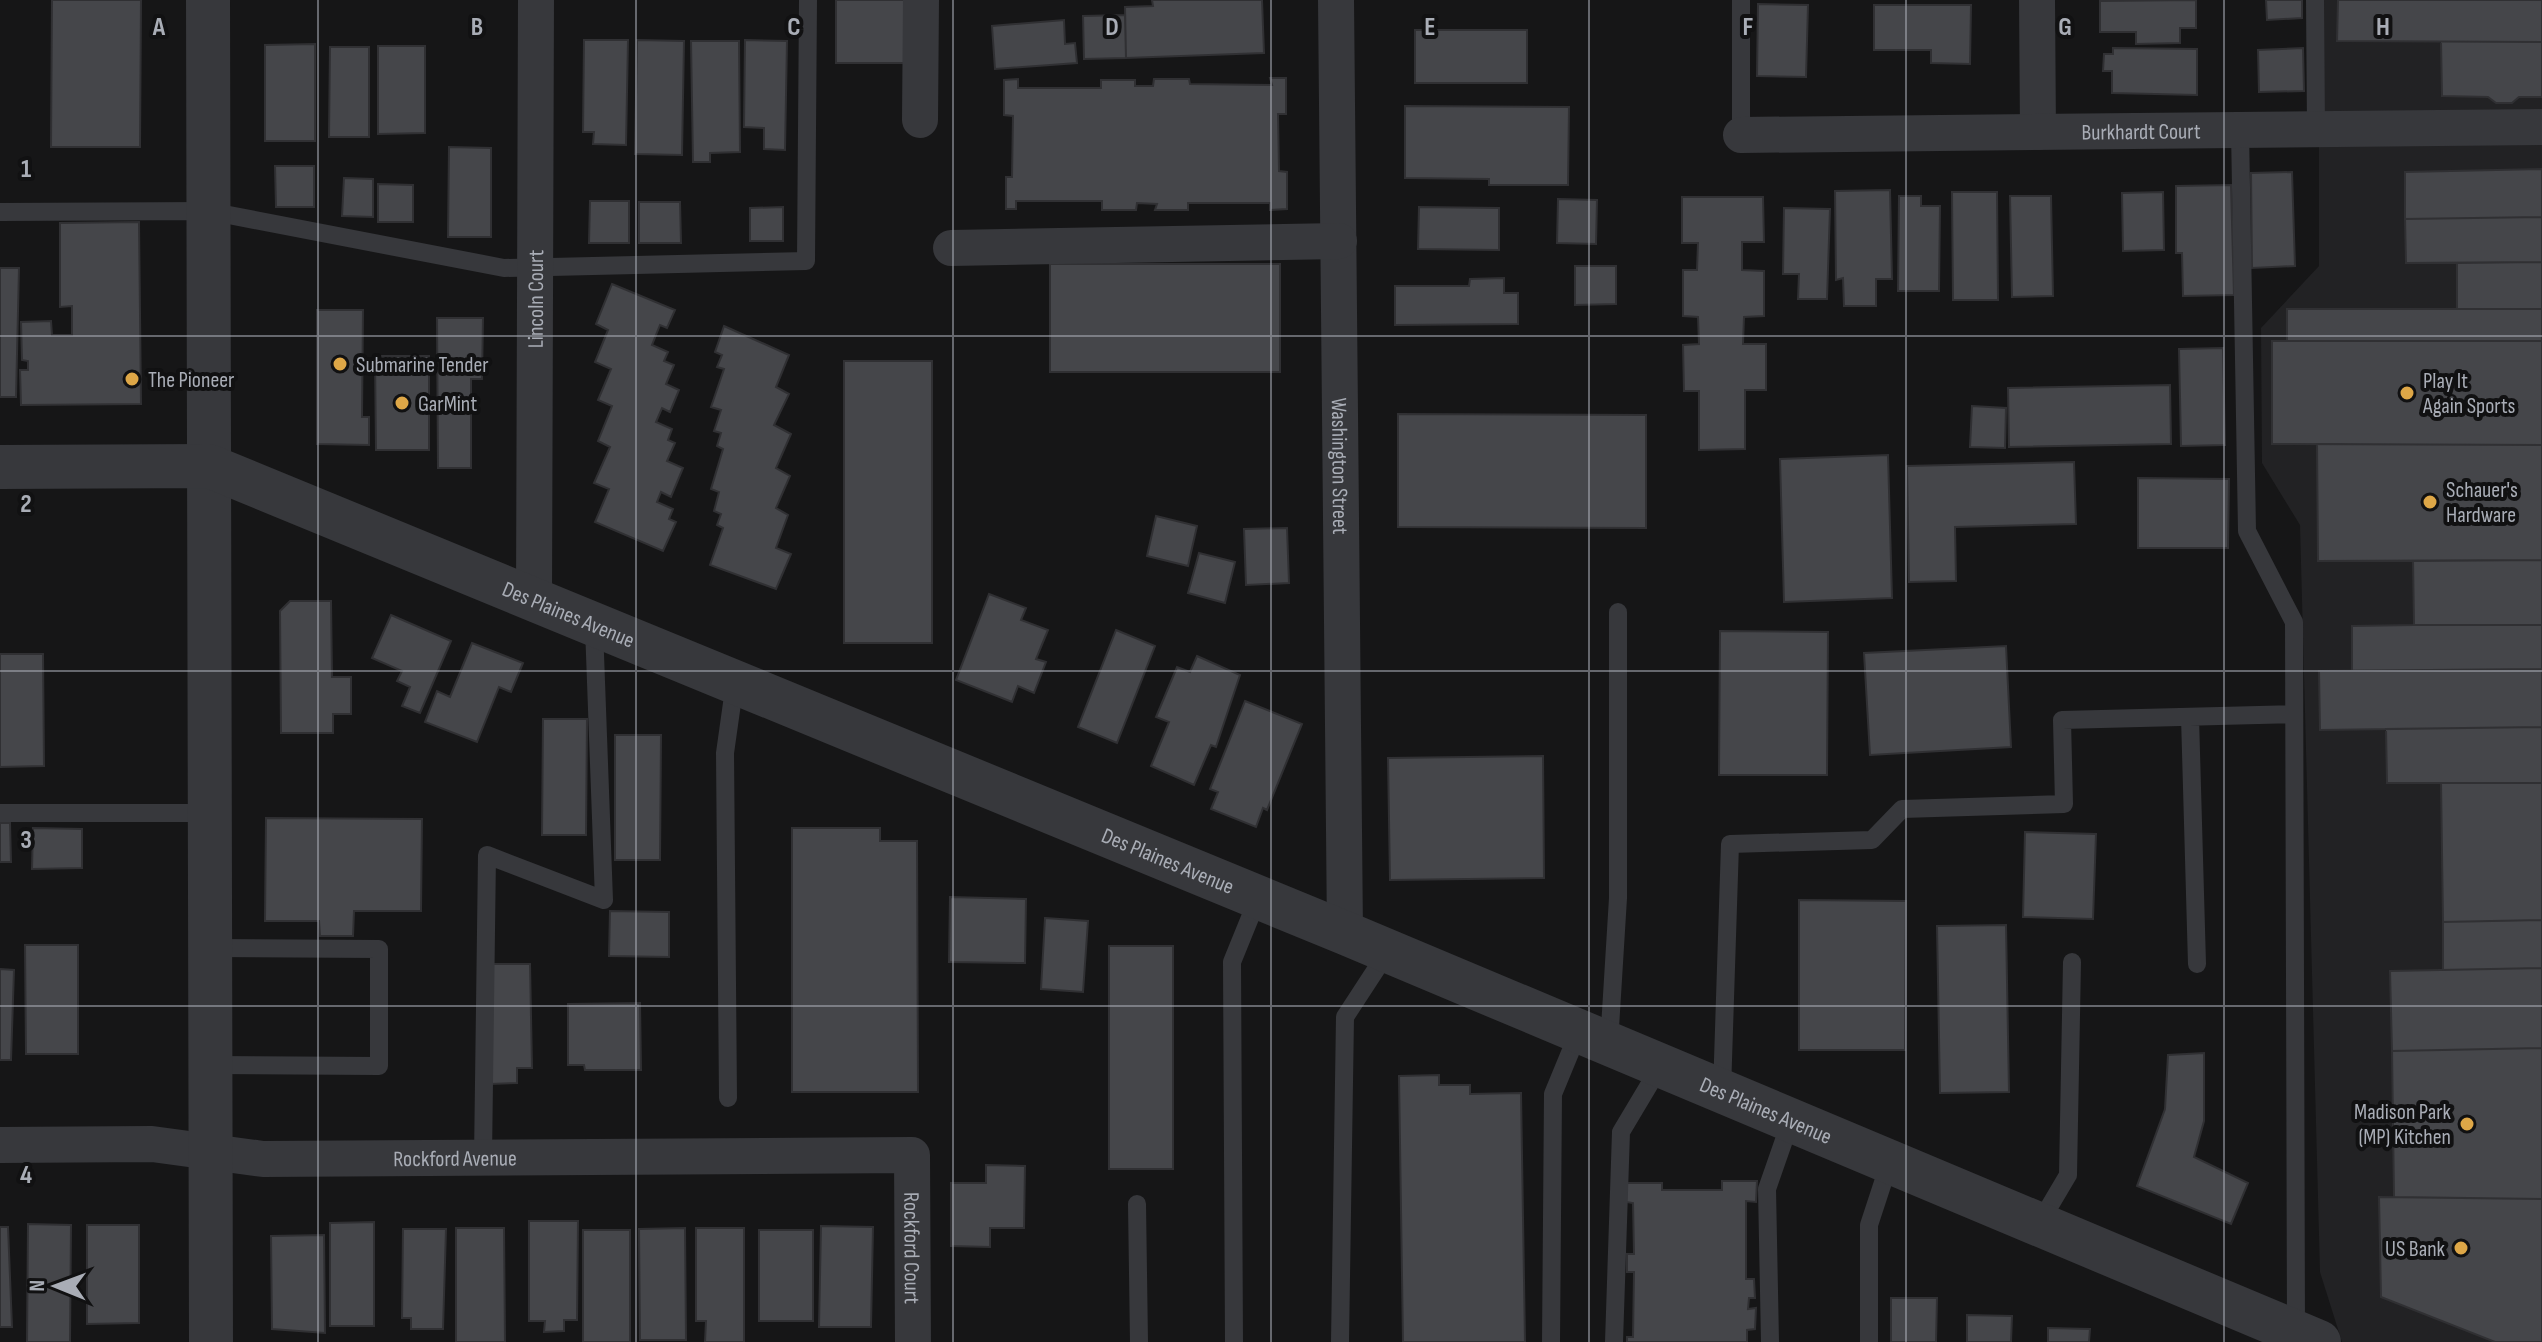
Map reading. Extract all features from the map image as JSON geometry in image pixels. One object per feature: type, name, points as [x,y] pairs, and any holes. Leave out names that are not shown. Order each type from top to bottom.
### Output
[{"type":"street","points":[[208,0],[211,1342]]},
{"type":"street","name":"Lincoln Court","points":[[534,599],[536,0]]},
{"type":"street","points":[[920,120],[921,0]]},
{"type":"street","name":"Washington Street","points":[[1336,0],[1345,933]]},
{"type":"street","points":[[2037,0],[2038,132]]},
{"type":"street","name":"Burkhardt Court","points":[[1741,135],[2542,127]]},
{"type":"street","points":[[951,248],[1339,241]]},
{"type":"street","name":"Des Plaines Avenue","points":[[0,467],[209,466],[1661,1065],[2039,1224],[2282,1333]]},
{"type":"street","name":"Rockford Avenue","points":[[0,1145],[152,1144],[263,1159],[912,1155]]},
{"type":"street","name":"Rockford Court","points":[[912,1155],[913,1342]]},
{"type":"lane","points":[[0,212],[208,211],[504,268],[806,261],[808,0]]},
{"type":"lane","points":[[1741,0],[1741,135]]},
{"type":"lane","points":[[2315,0],[2316,129]]},
{"type":"lane","points":[[2240,130],[2247,531],[2294,622],[2282,1333]]},
{"type":"lane","points":[[1551,1342],[1553,1094],[1594,1037],[1618,898],[1618,612]]},
{"type":"lane","points":[[483,1158],[487,855],[604,900],[594,624]]},
{"type":"lane","points":[[728,1098],[725,753],[735,682]]},
{"type":"lane","points":[[1722,1091],[1730,844],[1872,840],[1902,809],[2064,804],[2062,720],[2294,714]]},
{"type":"lane","points":[[2190,717],[2197,964]]},
{"type":"lane","points":[[0,813],[210,813]]},
{"type":"lane","points":[[1234,1342],[1232,962],[1259,897]]},
{"type":"lane","points":[[210,948],[379,949],[379,1066],[211,1065]]},
{"type":"lane","points":[[1340,1342],[1345,1017],[1388,951]]},
{"type":"lane","points":[[2039,1224],[2068,1175],[2072,962]]},
{"type":"lane","points":[[1614,1342],[1621,1132],[1661,1065]]},
{"type":"lane","points":[[1770,1342],[1767,1189],[1791,1120]]},
{"type":"lane","points":[[1869,1342],[1869,1225],[1890,1161]]},
{"type":"lane","points":[[1137,1204],[1139,1342]]},
{"type":"shaded area","points":[[2319,0],[2542,0],[2542,1342],[2342,1342],[2320,1272],[2300,525],[2262,463],[2261,328],[2319,266]]},
{"type":"building","points":[[52,0],[141,0],[140,147],[51,147]]},
{"type":"building","points":[[836,0],[907,0],[907,63],[836,63]]},
{"type":"building","points":[[1152,0],[1262,0],[1264,53],[1126,58],[1125,7],[1153,6]]},
{"type":"building","points":[[2196,0],[2196,28],[2180,28],[2180,43],[2136,44],[2136,32],[2100,32],[2100,1]]},
{"type":"building","points":[[2266,0],[2302,0],[2302,18],[2267,20]]},
{"type":"building","points":[[2338,0],[2542,0],[2542,42],[2337,41]]},
{"type":"building","points":[[1758,4],[1808,5],[1806,77],[1757,76]]},
{"type":"building","points":[[1874,5],[1971,5],[1970,64],[1931,63],[1931,50],[1874,50]]},
{"type":"building","points":[[1125,15],[1126,58],[1084,59],[1083,16]]},
{"type":"building","points":[[1064,20],[1065,44],[1075,43],[1077,63],[995,69],[992,26]]},
{"type":"building","points":[[1415,30],[1527,30],[1527,83],[1415,83]]},
{"type":"building","points":[[584,40],[628,40],[626,145],[593,144],[594,132],[583,132]]},
{"type":"building","points":[[637,40],[684,41],[682,155],[635,154]]},
{"type":"building","points":[[745,40],[787,41],[785,150],[764,149],[764,128],[744,127]]},
{"type":"building","points":[[691,41],[739,41],[740,152],[710,153],[710,162],[693,162]]},
{"type":"building","points":[[2441,42],[2542,42],[2542,97],[2519,97],[2512,103],[2496,103],[2488,97],[2442,96]]},
{"type":"building","points":[[315,44],[315,141],[265,141],[265,45]]},
{"type":"building","points":[[378,46],[425,46],[425,133],[378,134]]},
{"type":"building","points":[[330,47],[369,47],[369,137],[329,137]]},
{"type":"building","points":[[2113,48],[2197,49],[2197,95],[2112,93],[2112,71],[2103,71],[2104,54],[2113,54]]},
{"type":"building","points":[[2303,48],[2304,91],[2259,92],[2258,50]]},
{"type":"building","points":[[1270,78],[1286,78],[1286,114],[1278,114],[1279,171],[1287,172],[1287,209],[1270,210],[1270,203],[1188,203],[1188,210],[1155,210],[1157,204],[1137,203],[1136,210],[1102,210],[1102,201],[1016,201],[1016,209],[1006,209],[1006,177],[1012,177],[1013,116],[1004,115],[1004,80],[1018,79],[1018,88],[1101,88],[1101,80],[1135,80],[1135,86],[1153,86],[1154,79],[1189,79],[1190,84],[1272,85]]},
{"type":"building","points":[[1405,106],[1569,107],[1568,185],[1489,185],[1489,179],[1405,178]]},
{"type":"building","points":[[449,147],[491,148],[491,237],[448,237]]},
{"type":"building","points":[[275,166],[314,166],[314,207],[276,207]]},
{"type":"building","points":[[2542,169],[2542,217],[2405,219],[2405,172]]},
{"type":"building","points":[[2292,172],[2295,266],[2252,268],[2251,173]]},
{"type":"building","points":[[344,178],[373,179],[373,217],[342,216]]},
{"type":"building","points":[[378,184],[413,185],[413,222],[378,222]]},
{"type":"building","points":[[2231,185],[2234,295],[2183,296],[2182,253],[2176,253],[2176,186]]},
{"type":"building","points":[[1890,190],[1892,279],[1876,279],[1876,306],[1844,306],[1843,278],[1836,280],[1835,191]]},
{"type":"building","points":[[1952,192],[1997,192],[1998,300],[1953,300]]},
{"type":"building","points":[[2163,192],[2164,250],[2123,251],[2122,193]]},
{"type":"building","points":[[1899,196],[1921,196],[1921,206],[1940,206],[1939,291],[1898,291]]},
{"type":"building","points":[[2010,196],[2051,196],[2053,296],[2012,297]]},
{"type":"building","points":[[1682,197],[1763,197],[1764,242],[1742,242],[1742,270],[1764,271],[1764,316],[1744,317],[1743,344],[1766,344],[1766,390],[1745,390],[1745,449],[1699,450],[1699,391],[1684,391],[1683,345],[1699,344],[1698,317],[1683,316],[1683,270],[1697,270],[1698,243],[1682,243]]},
{"type":"building","points":[[1558,199],[1597,200],[1596,244],[1557,243]]},
{"type":"building","points":[[590,201],[629,201],[629,243],[589,243]]},
{"type":"building","points":[[639,202],[680,202],[681,243],[639,243]]},
{"type":"building","points":[[783,207],[783,241],[750,241],[750,208]]},
{"type":"building","points":[[1419,207],[1499,208],[1499,250],[1418,249]]},
{"type":"building","points":[[1784,208],[1830,209],[1827,299],[1798,299],[1799,274],[1783,274]]},
{"type":"building","points":[[2542,217],[2542,262],[2406,263],[2405,219]]},
{"type":"building","points":[[139,222],[141,404],[21,405],[20,370],[28,370],[28,361],[22,360],[21,322],[51,321],[52,335],[72,335],[72,306],[60,307],[60,223]]},
{"type":"building","points":[[2542,262],[2542,309],[2457,309],[2457,263]]},
{"type":"building","points":[[1050,264],[1280,264],[1280,372],[1050,372]]},
{"type":"building","points":[[1575,266],[1616,266],[1616,304],[1575,305]]},
{"type":"building","points":[[0,268],[19,268],[16,397],[0,397]]},
{"type":"building","points":[[1504,278],[1504,293],[1518,293],[1518,324],[1395,325],[1395,286],[1469,286],[1470,279]]},
{"type":"building","points":[[612,284],[675,310],[667,328],[660,325],[652,345],[668,352],[664,361],[674,365],[666,384],[679,390],[670,412],[662,408],[656,422],[672,429],[668,440],[675,443],[667,461],[683,468],[671,497],[661,492],[657,502],[673,509],[669,519],[676,522],[663,551],[595,522],[609,489],[594,483],[610,447],[598,441],[612,406],[598,400],[611,369],[595,362],[608,330],[596,324]]},
{"type":"building","points":[[2287,309],[2542,309],[2542,341],[2287,341]]},
{"type":"building","name":"Submarine Tender","points":[[317,310],[363,310],[362,417],[369,417],[369,445],[317,444]]},
{"type":"building","points":[[437,318],[483,318],[482,379],[471,379],[471,468],[438,468]]},
{"type":"building","points":[[724,326],[789,355],[776,387],[789,394],[774,425],[791,434],[776,468],[790,476],[776,508],[788,515],[776,548],[791,554],[776,589],[710,565],[723,528],[717,525],[721,514],[714,511],[719,492],[711,489],[723,449],[717,446],[721,433],[714,431],[721,410],[711,407],[724,369],[717,367],[722,355],[715,352]]},
{"type":"building","name":"Play It Again Sports","points":[[2272,341],[2542,341],[2542,445],[2272,444]]},
{"type":"building","points":[[2223,348],[2225,445],[2181,446],[2179,349]]},
{"type":"building","name":"GarMint","points":[[375,356],[429,356],[429,450],[376,450]]},
{"type":"building","points":[[844,361],[932,361],[932,643],[844,643]]},
{"type":"building","points":[[2170,385],[2171,444],[2009,447],[2008,388]]},
{"type":"building","points":[[1972,406],[2006,408],[2005,448],[1970,447]]},
{"type":"building","points":[[1398,414],[1646,415],[1646,528],[1398,527]]},
{"type":"building","name":"Schauer's Hardware","points":[[2317,444],[2542,445],[2542,560],[2318,561]]},
{"type":"building","points":[[1888,455],[1892,598],[1784,602],[1780,459]]},
{"type":"building","points":[[2074,462],[2076,524],[1955,527],[1956,581],[1909,582],[1907,466]]},
{"type":"building","points":[[2138,478],[2229,479],[2228,548],[2138,548]]},
{"type":"building","points":[[1156,516],[1197,526],[1188,566],[1147,556]]},
{"type":"building","points":[[1287,528],[1289,583],[1246,585],[1244,529]]},
{"type":"building","points":[[1199,553],[1235,562],[1225,603],[1188,593]]},
{"type":"building","points":[[2542,560],[2542,625],[2414,625],[2413,561]]},
{"type":"building","points":[[989,594],[1026,608],[1021,620],[1048,630],[1036,659],[1046,662],[1034,693],[1018,686],[1012,702],[956,680]]},
{"type":"building","points":[[290,601],[331,601],[332,677],[351,677],[351,714],[333,714],[333,733],[281,733],[280,611]]},
{"type":"building","points":[[391,615],[451,641],[420,713],[402,706],[410,687],[397,681],[402,671],[372,658]]},
{"type":"building","points":[[2542,625],[2542,669],[2352,671],[2352,626]]},
{"type":"building","points":[[1116,630],[1155,646],[1117,743],[1078,727]]},
{"type":"building","points":[[1720,631],[1828,632],[1827,775],[1719,775]]},
{"type":"building","points":[[472,643],[523,663],[511,692],[499,687],[477,742],[425,722],[437,691],[450,697]]},
{"type":"building","points":[[2006,646],[2011,747],[1870,755],[1864,653]]},
{"type":"building","points":[[0,654],[43,654],[44,766],[0,767]]},
{"type":"building","points":[[1197,656],[1240,675],[1216,747],[1211,745],[1194,785],[1151,766],[1169,722],[1156,717],[1177,667],[1190,672]]},
{"type":"building","points":[[2542,669],[2542,727],[2320,730],[2319,671]]},
{"type":"building","points":[[1245,701],[1302,724],[1267,810],[1263,808],[1256,827],[1211,809],[1218,792],[1210,789]]},
{"type":"building","points":[[543,719],[587,719],[586,835],[542,835]]},
{"type":"building","points":[[2542,727],[2542,783],[2387,783],[2386,729]]},
{"type":"building","points":[[615,735],[661,735],[660,860],[615,860]]},
{"type":"building","points":[[1543,756],[1544,878],[1390,880],[1388,758]]},
{"type":"building","points":[[2441,783],[2542,783],[2542,920],[2443,922]]},
{"type":"building","points":[[266,818],[422,819],[421,911],[354,911],[353,936],[320,936],[319,921],[265,921]]},
{"type":"building","points":[[0,823],[10,823],[11,862],[0,862]]},
{"type":"building","points":[[33,828],[82,829],[82,868],[32,869]]},
{"type":"building","points":[[792,828],[880,828],[880,841],[917,841],[918,1092],[792,1092]]},
{"type":"building","points":[[2025,832],[2096,834],[2093,919],[2023,917]]},
{"type":"building","points":[[950,897],[1026,899],[1025,963],[949,962]]},
{"type":"building","points":[[1799,900],[1906,901],[1905,1050],[1799,1050]]},
{"type":"building","points":[[610,911],[669,912],[669,957],[609,956]]},
{"type":"building","points":[[1045,918],[1088,921],[1083,992],[1041,989]]},
{"type":"building","points":[[2542,920],[2542,968],[2443,970],[2443,922]]},
{"type":"building","points":[[2006,925],[2009,1092],[1940,1093],[1937,926]]},
{"type":"building","points":[[25,945],[78,945],[78,1054],[26,1054]]},
{"type":"building","points":[[1109,946],[1173,946],[1173,1169],[1109,1169]]},
{"type":"building","points":[[487,964],[530,964],[532,1068],[517,1068],[517,1083],[490,1084]]},
{"type":"building","points":[[2542,968],[2542,1048],[2392,1051],[2390,971]]},
{"type":"building","points":[[0,969],[14,970],[11,1060],[0,1060]]},
{"type":"building","points":[[640,1003],[641,1070],[585,1070],[584,1065],[568,1065],[568,1004]]},
{"type":"building","name":"Madison Park (MP) Kitchen","points":[[2542,1048],[2542,1199],[2394,1197],[2392,1051]]},
{"type":"building","points":[[2204,1053],[2204,1121],[2194,1157],[2248,1183],[2231,1224],[2137,1186],[2165,1109],[2168,1055]]},
{"type":"building","points":[[1439,1075],[1439,1085],[1470,1085],[1470,1094],[1521,1093],[1525,1342],[1403,1342],[1399,1076]]},
{"type":"building","points":[[986,1165],[1025,1166],[1024,1228],[990,1228],[990,1247],[951,1246],[951,1183],[986,1183]]},
{"type":"building","points":[[1722,1181],[1757,1181],[1756,1202],[1746,1201],[1746,1279],[1754,1279],[1755,1298],[1749,1298],[1748,1309],[1756,1308],[1755,1329],[1747,1330],[1747,1342],[1627,1342],[1627,1337],[1633,1337],[1634,1272],[1627,1272],[1627,1254],[1634,1254],[1633,1203],[1626,1202],[1627,1183],[1662,1183],[1662,1190],[1722,1190]]},
{"type":"building","name":"US Bank","points":[[2379,1197],[2542,1199],[2542,1342],[2495,1342],[2381,1297]]},
{"type":"building","points":[[529,1221],[578,1221],[577,1320],[564,1320],[564,1331],[544,1332],[545,1321],[529,1321]]},
{"type":"building","points":[[374,1222],[374,1326],[330,1326],[330,1223]]},
{"type":"building","points":[[28,1224],[71,1225],[70,1342],[27,1342]]},
{"type":"building","points":[[87,1225],[139,1225],[139,1323],[87,1324]]},
{"type":"building","points":[[821,1226],[873,1227],[871,1327],[819,1327]]},
{"type":"building","points":[[0,1227],[8,1227],[12,1327],[0,1327]]},
{"type":"building","points":[[456,1228],[504,1228],[505,1342],[456,1342]]},
{"type":"building","points":[[685,1228],[686,1340],[640,1340],[639,1229]]},
{"type":"building","points":[[696,1228],[744,1228],[744,1342],[705,1342],[706,1321],[696,1321]]},
{"type":"building","points":[[403,1229],[446,1229],[443,1329],[411,1329],[411,1318],[402,1318]]},
{"type":"building","points":[[583,1230],[630,1230],[630,1342],[583,1342]]},
{"type":"building","points":[[759,1230],[813,1230],[813,1321],[759,1321]]},
{"type":"building","points":[[324,1235],[325,1333],[272,1329],[271,1236]]},
{"type":"building","points":[[1891,1298],[1937,1298],[1936,1342],[1891,1342]]},
{"type":"building","points":[[1967,1315],[2012,1316],[2011,1342],[1967,1342]]},
{"type":"building","points":[[2048,1328],[2090,1329],[2089,1342],[2048,1342]]},
{"type":"place","name":"Submarine Tender","points":[[340,364]]},
{"type":"place","name":"The Pioneer","points":[[132,379]]},
{"type":"place","name":"Play It Again Sports","points":[[2407,393]]},
{"type":"place","name":"GarMint","points":[[402,403]]},
{"type":"place","name":"Schauer's Hardware","points":[[2430,502]]},
{"type":"place","name":"Madison Park (MP) Kitchen","points":[[2467,1124]]},
{"type":"place","name":"US Bank","points":[[2461,1248]]}]
